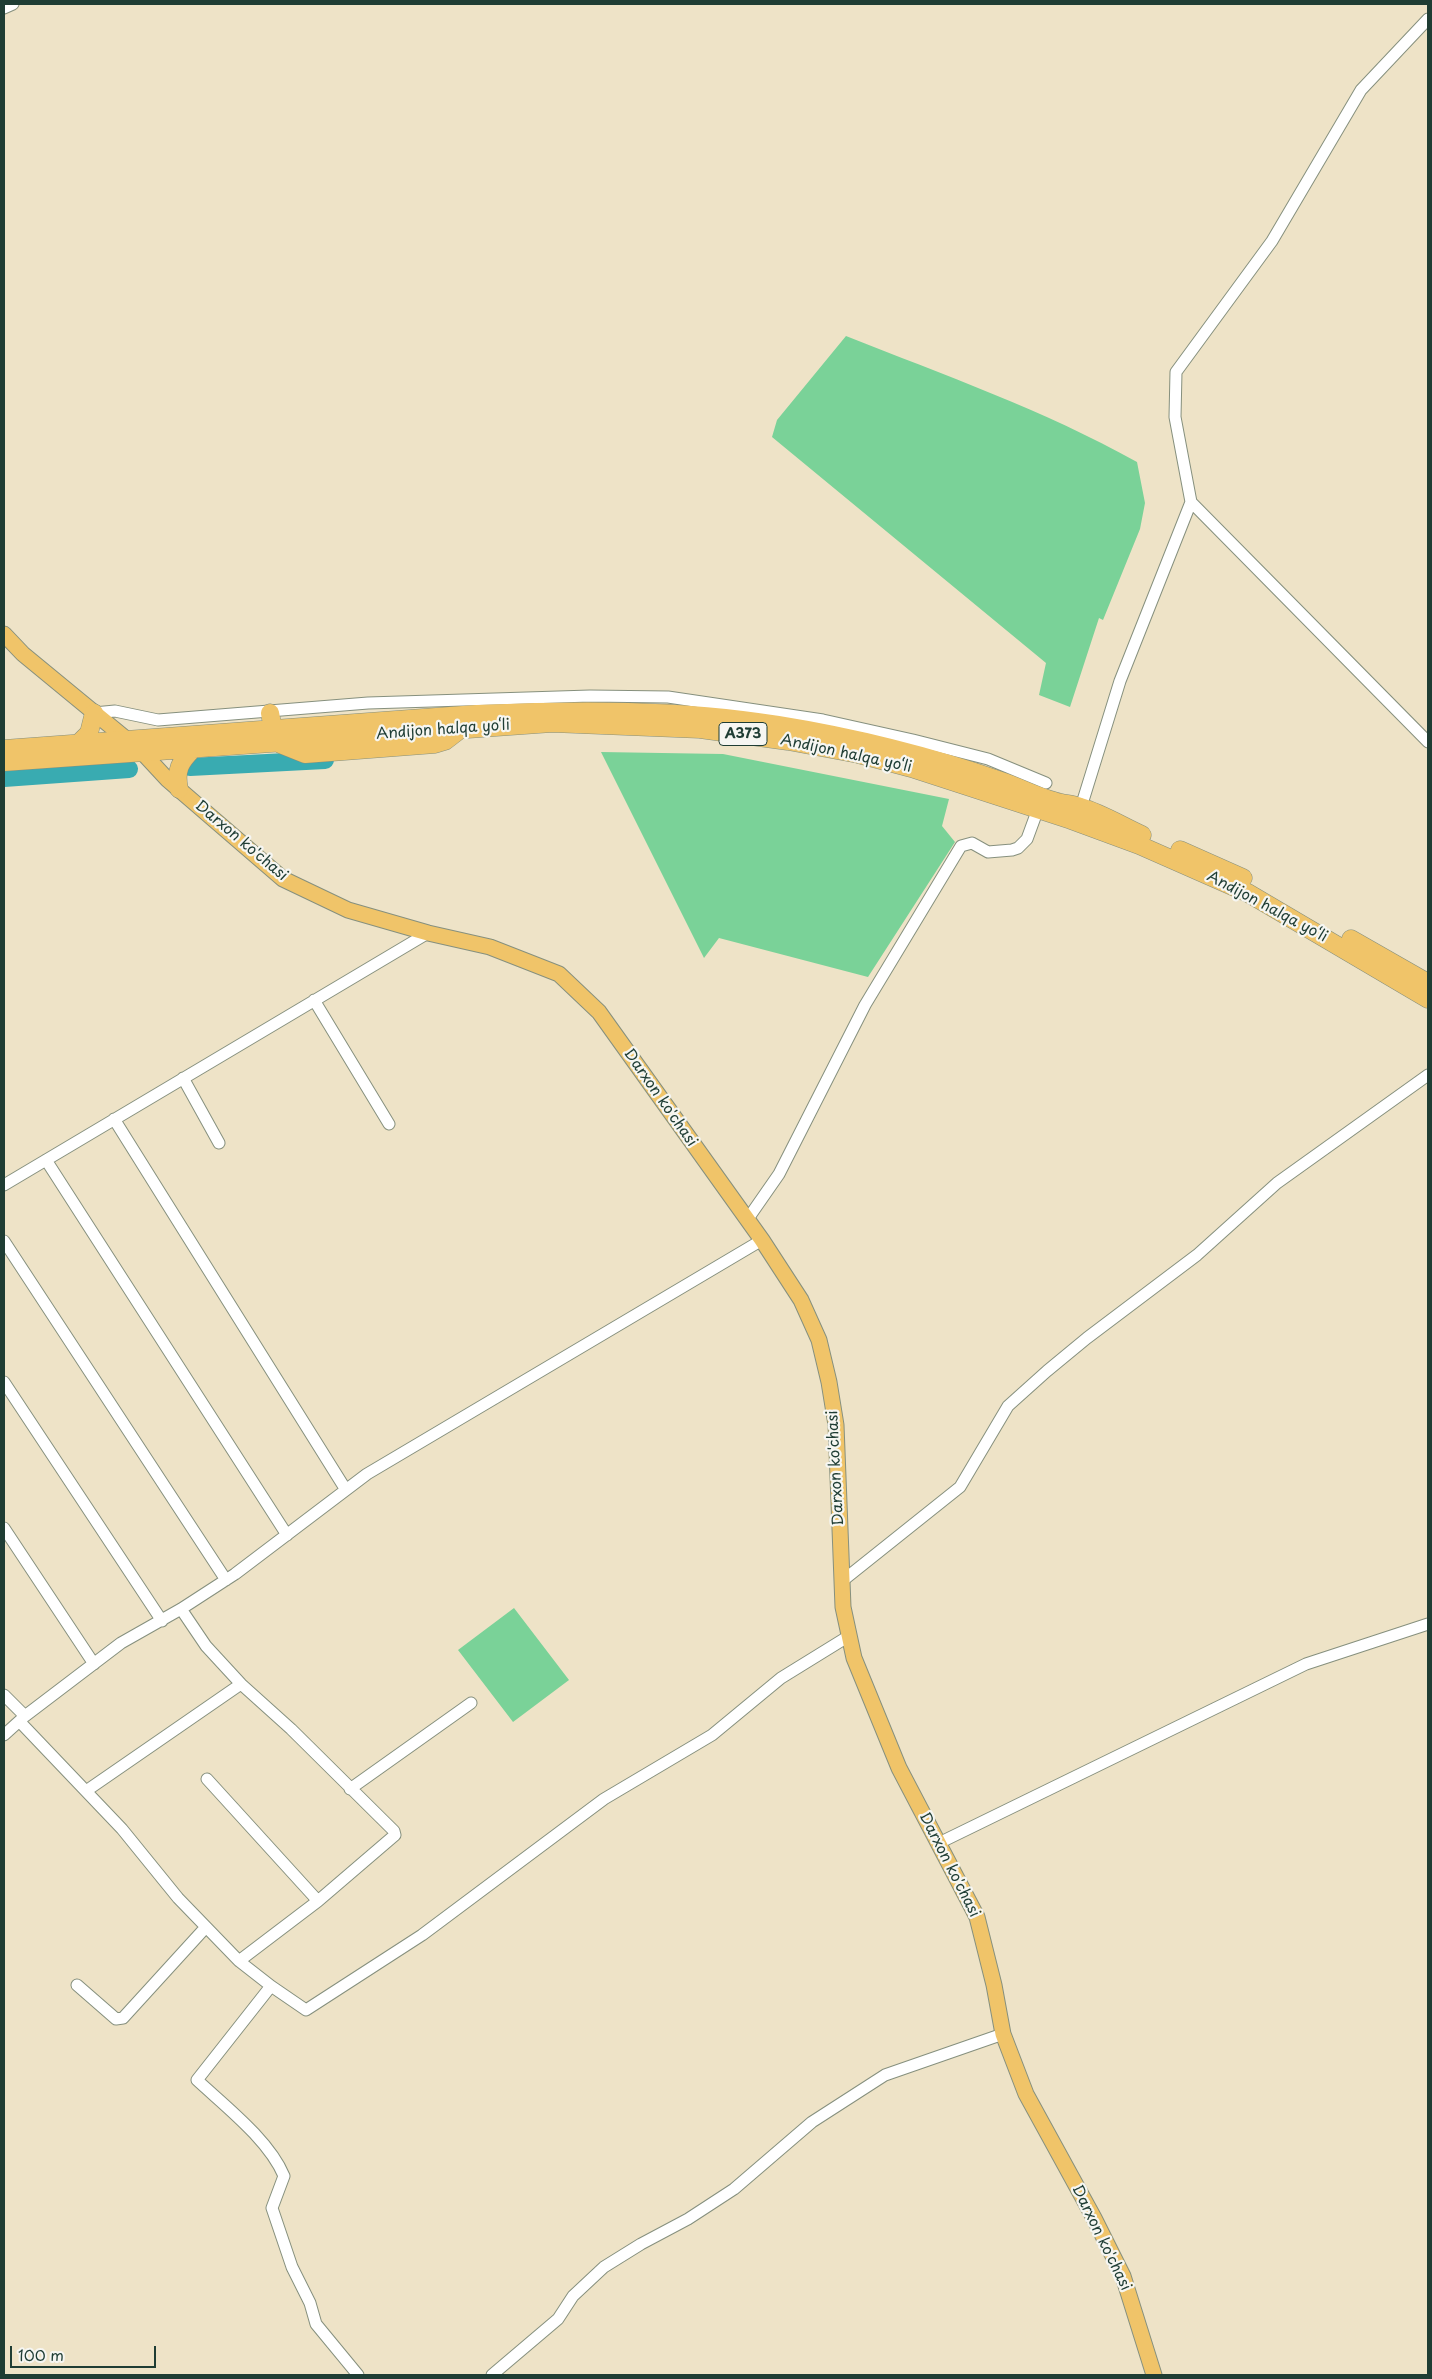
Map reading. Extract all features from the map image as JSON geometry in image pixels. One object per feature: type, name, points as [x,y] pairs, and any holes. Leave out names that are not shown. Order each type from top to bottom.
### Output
[{"type":"highway","name":"Andijon halqa yo‘li","points":[[4,749],[273,728],[432,709],[630,712],[778,724],[941,762],[1002,781],[1054,801],[1081,807],[1248,880],[1428,984]]},
{"type":"highway","points":[[79,743],[89,733],[94,713]]},
{"type":"highway","name":"Andijon halqa yo‘li","points":[[4,762],[194,749],[273,728],[462,728],[552,722],[700,728],[779,739],[858,754],[911,768],[1038,809],[1139,845],[1230,884],[1428,999]]},
{"type":"highway","points":[[179,789],[177,779],[181,761],[194,749]]},
{"type":"highway","points":[[1046,783],[1054,801]]},
{"type":"main road","name":"Darxon ko'chasi","points":[[4,634],[23,654],[142,752],[179,789],[283,879],[348,910],[428,933],[490,947],[558,974],[599,1012],[762,1240],[800,1300],[818,1340],[829,1382],[836,1425],[843,1607],[854,1658],[898,1768],[977,1917],[994,1985],[1003,2034],[1026,2094],[1094,2218],[1123,2276],[1154,2375]]},
{"type":"street","points":[[4,8],[13,4]]},
{"type":"street","points":[[1428,19],[1361,90],[1272,241],[1176,372],[1175,418],[1192,502],[1428,742]]},
{"type":"street","points":[[1081,807],[1120,681],[1192,502]]},
{"type":"street","points":[[432,709],[590,696],[668,697],[823,720],[988,758],[1046,783]]},
{"type":"street","points":[[94,713],[115,711],[158,720],[273,728]]},
{"type":"street","points":[[747,1220],[779,1174],[865,1005],[962,846],[972,843],[988,852],[1018,848],[1027,838],[1038,809]]},
{"type":"street","points":[[4,1184],[428,933]]},
{"type":"street","points":[[314,1000],[389,1124]]},
{"type":"street","points":[[841,1582],[960,1487],[1008,1406],[1047,1372],[1087,1338],[1197,1255],[1277,1183],[1428,1075]]},
{"type":"street","points":[[183,1078],[219,1143]]},
{"type":"street","points":[[114,1119],[346,1490]]},
{"type":"street","points":[[46,1160],[287,1535]]},
{"type":"street","points":[[4,1240],[226,1580]]},
{"type":"street","points":[[4,1736],[22,1719],[121,1643],[181,1609],[226,1580],[367,1474],[762,1240]]},
{"type":"street","points":[[4,1382],[162,1620]]},
{"type":"street","points":[[4,1528],[94,1664]]},
{"type":"street","points":[[181,1609],[206,1646],[241,1684],[291,1729],[394,1831],[394,1835],[318,1901],[239,1961]]},
{"type":"street","points":[[938,1843],[1306,1664],[1428,1624]]},
{"type":"street","points":[[4,1695],[22,1719],[86,1792],[122,1829],[178,1898],[239,1961],[306,2010],[422,1935],[604,1799],[712,1735],[781,1678],[849,1636]]},
{"type":"street","points":[[86,1792],[241,1684]]},
{"type":"street","points":[[350,1789],[471,1703]]},
{"type":"street","points":[[206,1779],[318,1901]]},
{"type":"street","points":[[77,1985],[116,2019],[123,2018],[206,1927]]},
{"type":"street","points":[[271,1986],[197,2080],[242,2122],[278,2163],[284,2176],[272,2208],[292,2267],[310,2303],[316,2324],[358,2375]]},
{"type":"street","points":[[492,2375],[558,2319],[573,2296],[604,2267],[640,2244],[688,2219],[734,2189],[817,2120],[885,2075],[1003,2034]]},
{"type":"green space","points":[[846,336],[957,379],[1030,410],[1102,443],[1137,462],[1145,503],[1140,529],[1103,620],[1099,618],[1070,707],[1039,695],[1046,663],[772,437],[777,420]]},
{"type":"green space","points":[[601,752],[723,754],[949,799],[942,826],[955,842],[868,977],[719,938],[704,958]]},
{"type":"green space","points":[[514,1608],[569,1680],[513,1722],[458,1650]]},
{"type":"waterway","points":[[190,767],[325,760]]},
{"type":"waterway","points":[[4,778],[129,769]]}]
